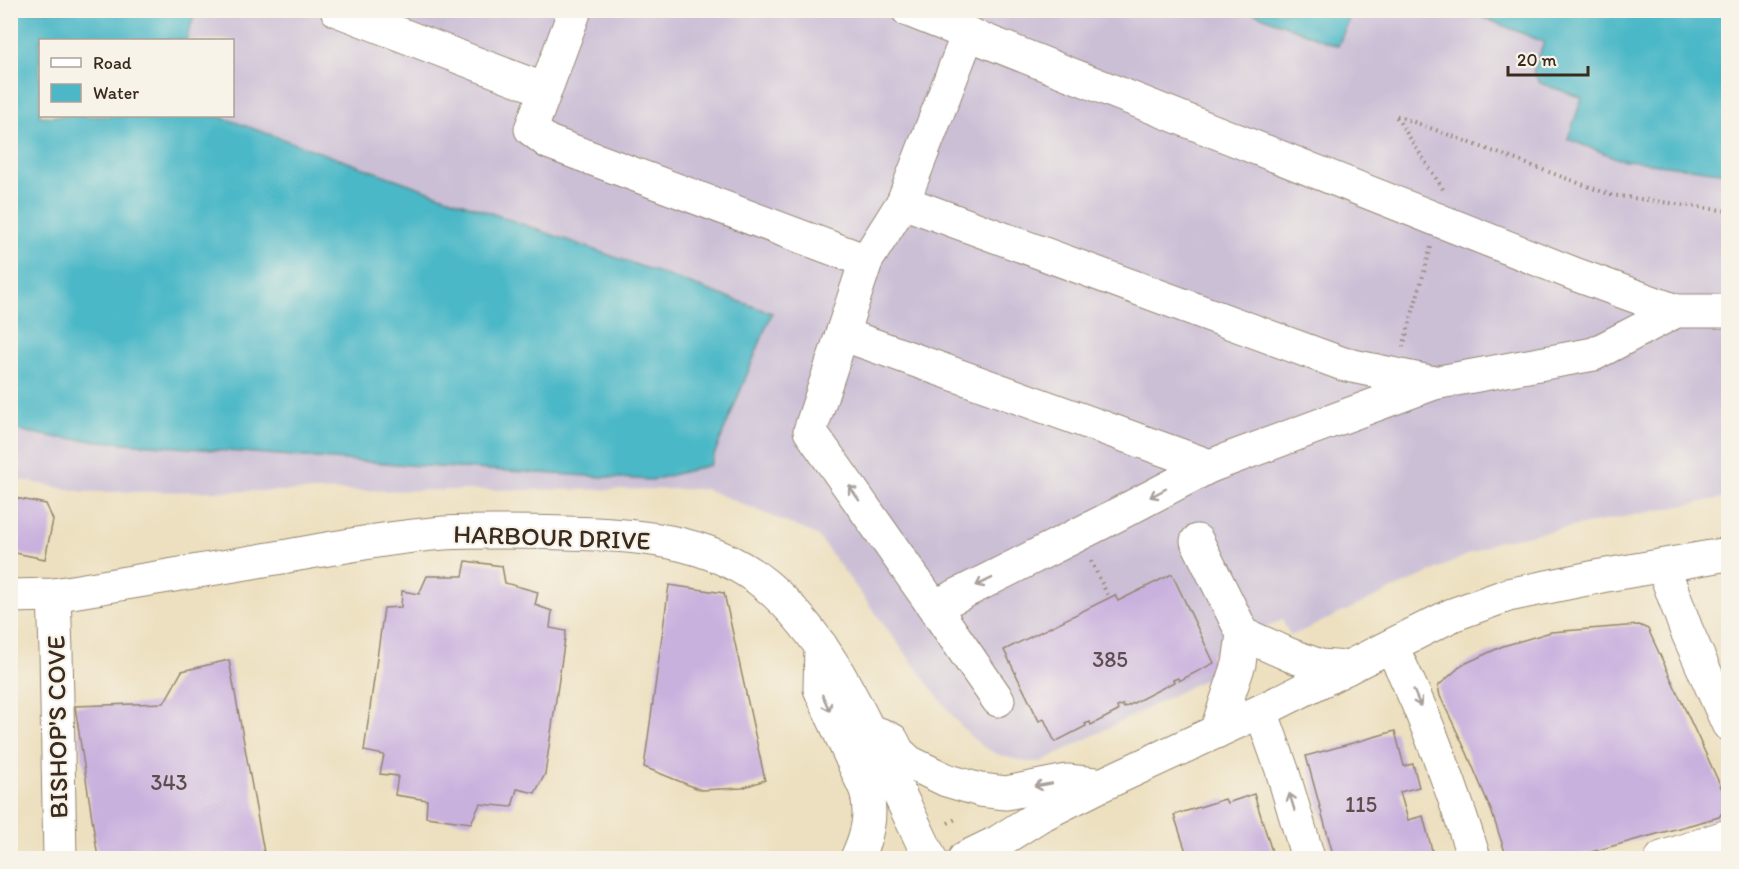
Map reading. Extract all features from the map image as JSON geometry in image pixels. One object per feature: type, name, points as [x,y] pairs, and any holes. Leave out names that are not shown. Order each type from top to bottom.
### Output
[{"type":"main road","points":[[337,10],[545,90]]},
{"type":"main road","points":[[574,10],[531,129],[548,142],[866,261]]},
{"type":"main road","points":[[908,10],[1577,275],[1676,311],[1728,311]]},
{"type":"main road","points":[[968,34],[903,202],[866,261],[810,431],[998,700]]},
{"type":"main road","points":[[903,202],[1343,364],[1434,383]]},
{"type":"main road","points":[[934,607],[1210,466],[1434,383],[1594,354],[1676,311]]},
{"type":"main road","points":[[842,334],[1210,466]]},
{"type":"main road","name":"HARBOUR DRIVE","points":[[10,596],[54,595],[351,545],[443,533],[603,534],[678,543],[710,552],[740,567],[765,584],[797,615],[821,646],[847,687],[930,858]]},
{"type":"main road","points":[[1197,541],[1243,634],[1239,664],[1216,732]]},
{"type":"main road","points":[[965,858],[998,843],[1039,816],[1101,784],[1261,711],[1452,615],[1508,595],[1728,554]]},
{"type":"main road","points":[[1664,566],[1686,629],[1728,724]]},
{"type":"main road","name":"BISHOP'S COVE","points":[[54,595],[60,858]]},
{"type":"main road","points":[[1243,634],[1284,653],[1320,666],[1347,668]]},
{"type":"main road","points":[[821,646],[820,689],[870,803],[867,835],[857,858]]},
{"type":"main road","points":[[1391,646],[1430,730],[1474,858]]},
{"type":"main road","points":[[1261,711],[1282,770],[1308,858]]},
{"type":"main road","points":[[868,728],[892,740],[898,752],[909,762],[946,780],[980,790],[1006,793],[1067,781],[1101,784]]},
{"type":"main road","points":[[1662,858],[1728,836]]},
{"type":"path","points":[[1394,375],[1447,194],[1395,115],[1611,195],[1728,212]]},
{"type":"path","points":[[1090,557],[1109,598]]},
{"type":"path","points":[[948,823],[958,818]]},
{"type":"shaded area","points":[[1248,10],[1338,46],[1352,11],[1467,11],[1544,42],[1533,72],[1582,98],[1568,139],[1619,159],[1728,173],[1728,497],[1498,541],[1291,636],[1282,620],[1211,655],[1214,663],[1209,666],[1213,675],[1041,762],[1026,762],[999,755],[985,748],[970,736],[953,717],[817,535],[706,489],[83,492],[11,478],[10,429],[60,438],[409,465],[652,480],[710,465],[772,313],[221,117],[234,117],[234,39],[186,39],[196,11]]},
{"type":"water","points":[[10,11],[196,11],[186,39],[39,39],[39,117],[221,117],[772,313],[710,465],[652,480],[409,465],[60,438],[11,429]]},
{"type":"water","points":[[1248,11],[1352,11],[1338,46]]},
{"type":"water","points":[[1467,11],[1728,11],[1728,173],[1619,159],[1568,139],[1582,98],[1540,83],[1533,72],[1544,42]]},
{"type":"building","points":[[10,497],[46,504],[53,520],[45,559],[10,552]]},
{"type":"building","points":[[466,561],[502,566],[505,583],[538,592],[535,605],[552,611],[550,628],[566,631],[545,774],[535,793],[517,789],[512,807],[480,804],[471,823],[426,817],[427,800],[395,795],[398,776],[380,774],[384,755],[364,751],[384,608],[401,607],[402,591],[419,594],[427,576],[463,576]]},
{"type":"building","points":[[1172,574],[1214,663],[1179,681],[1178,678],[1173,680],[1174,682],[1124,708],[1123,705],[1117,707],[1118,711],[1091,725],[1090,722],[1085,724],[1086,726],[1055,742],[1044,719],[1039,721],[1004,650],[1115,595],[1118,601]]},
{"type":"building","points":[[669,585],[724,593],[765,780],[742,788],[701,790],[644,767]]},
{"type":"building","points":[[1639,625],[1648,629],[1722,789],[1727,806],[1719,817],[1569,858],[1507,858],[1491,810],[1440,696],[1438,686],[1462,665],[1503,646],[1551,632]]},
{"type":"building","points":[[229,660],[265,858],[98,858],[75,706],[164,703],[182,671]]},
{"type":"building","points":[[1395,731],[1404,766],[1413,764],[1419,787],[1400,792],[1408,820],[1423,816],[1434,858],[1334,858],[1306,756]]},
{"type":"building","points":[[1254,794],[1274,858],[1188,858],[1174,815],[1225,799],[1227,803]]}]
